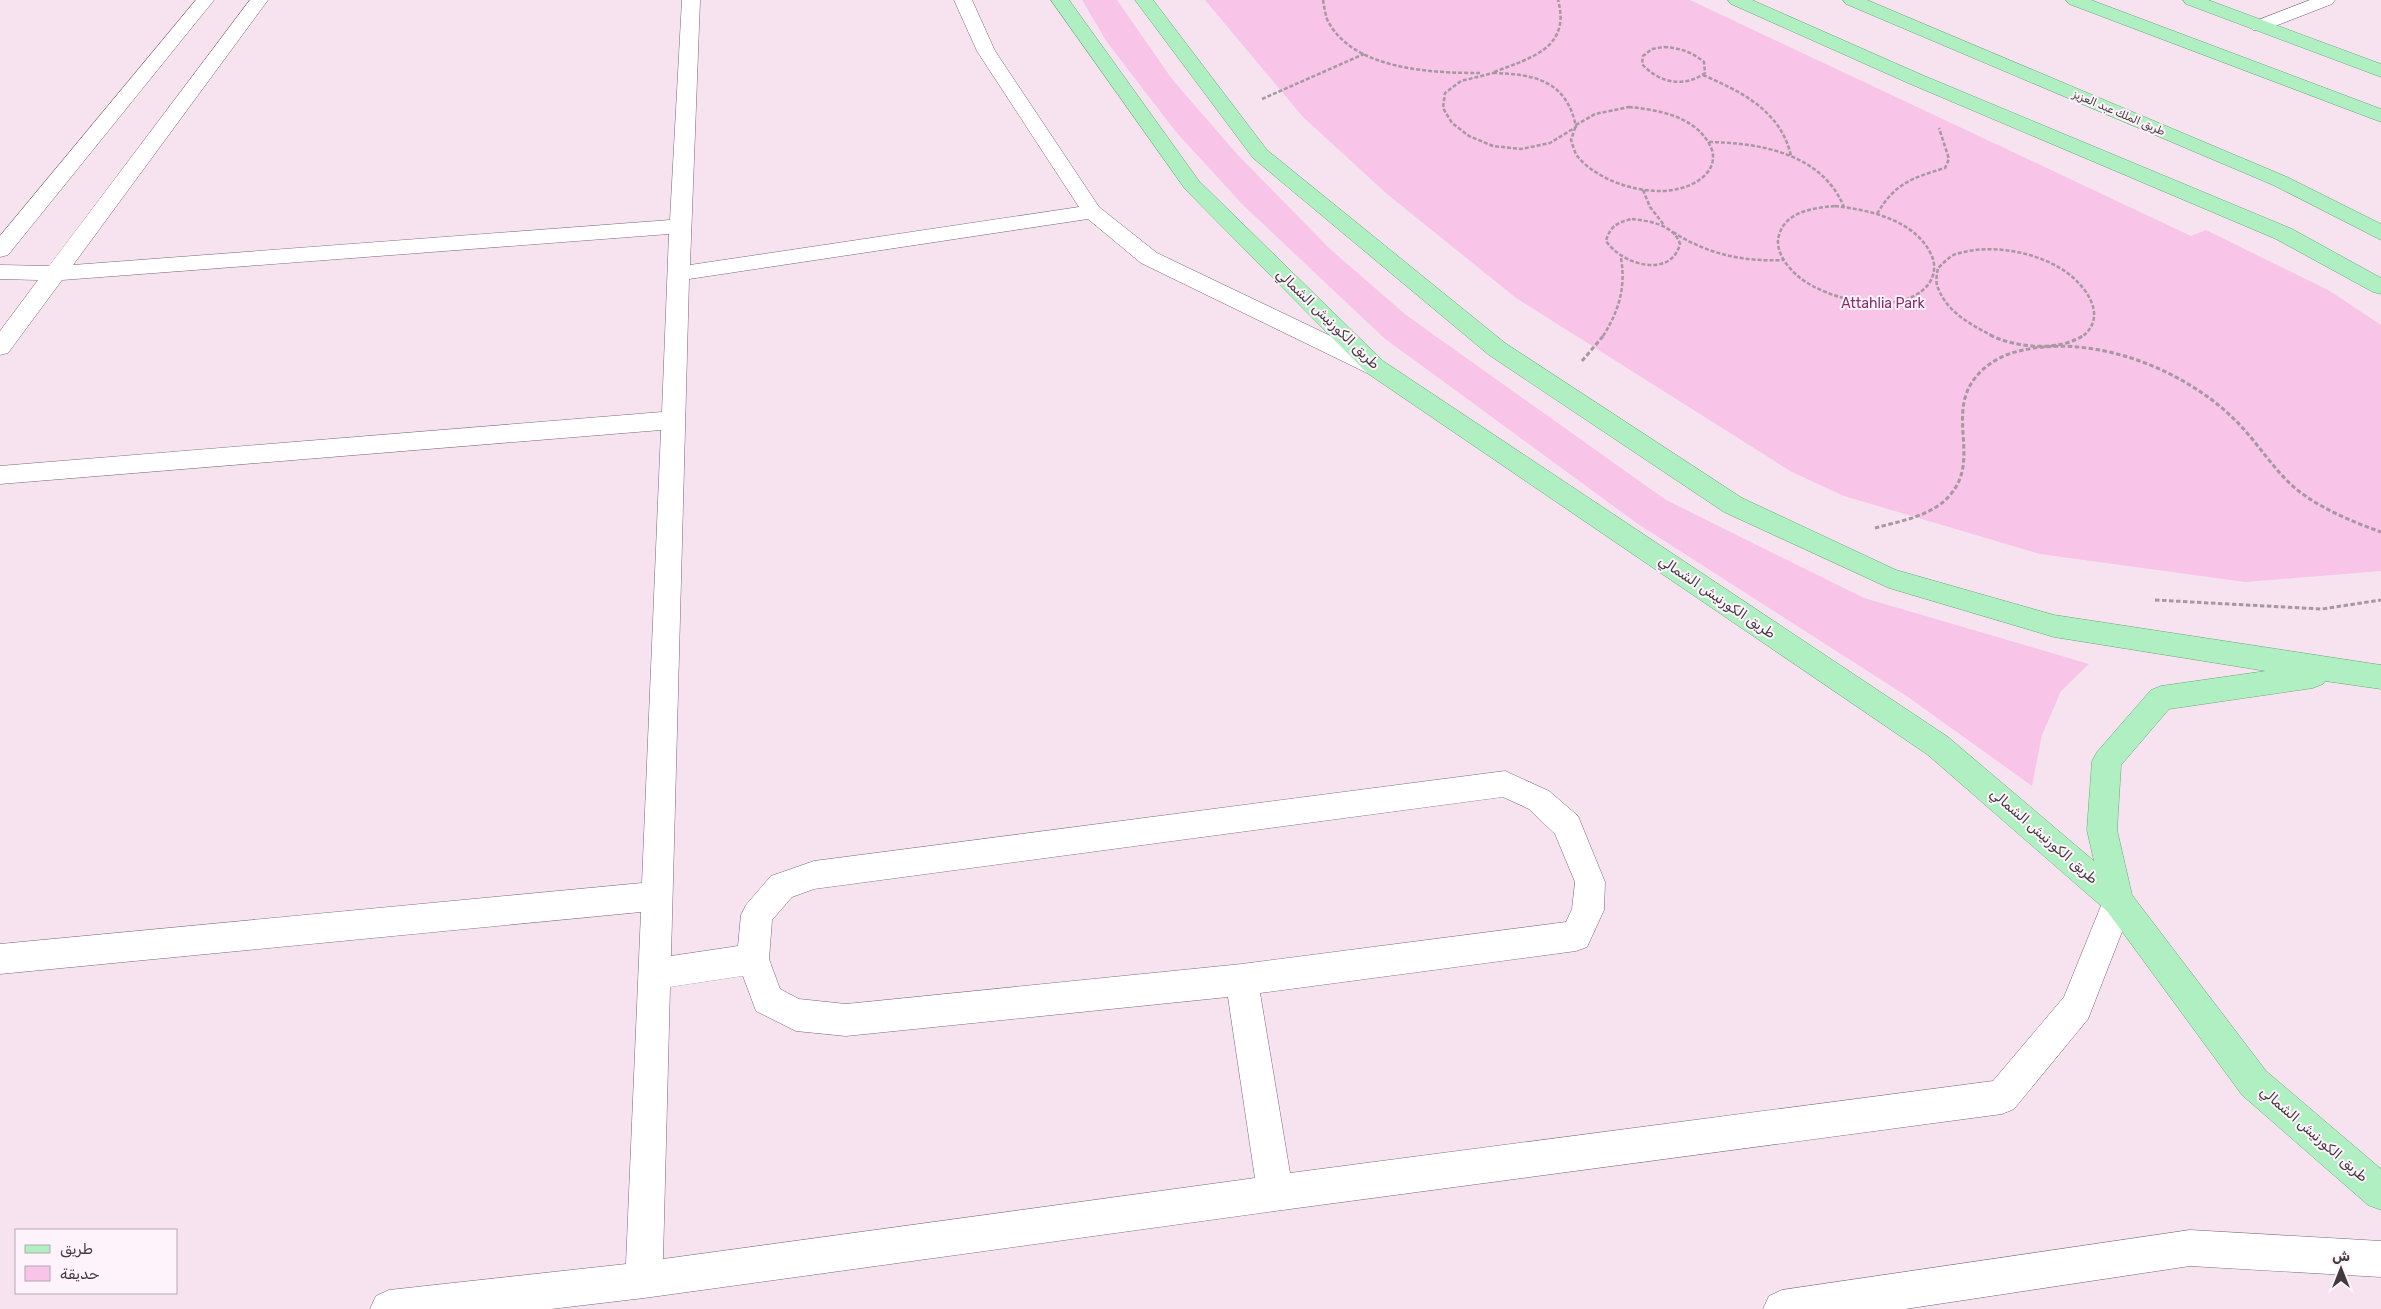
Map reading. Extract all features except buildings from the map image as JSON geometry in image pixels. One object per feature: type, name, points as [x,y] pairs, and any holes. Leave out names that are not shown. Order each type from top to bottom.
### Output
[{"type":"main road","name":"طريق الكورنيش الشمالي","points":[[1060,0],[1192,184],[1374,367],[1938,746],[2118,900],[2254,1083],[2381,1192]]},
{"type":"main road","points":[[1144,0],[1260,154],[1497,349],[1732,505],[1889,578],[2054,626],[2381,677]]},
{"type":"main road","points":[[1737,0],[1915,79],[2284,234],[2381,288]]},
{"type":"main road","name":"طريق الملك عبد العزيز","points":[[1852,0],[2280,181],[2381,234]]},
{"type":"main road","points":[[2075,0],[2381,116]]},
{"type":"main road","points":[[2192,0],[2381,71]]},
{"type":"main road","points":[[2118,900],[2102,830],[2107,761],[2161,698],[2381,666]]},
{"type":"street","points":[[0,250],[205,0]]},
{"type":"street","points":[[0,347],[259,0]]},
{"type":"street","points":[[644,1280],[678,274],[690,0]]},
{"type":"street","points":[[964,0],[986,51],[1092,212],[1149,258],[1374,367]]},
{"type":"street","points":[[2259,26],[2326,0]]},
{"type":"street","points":[[678,274],[1092,212]]},
{"type":"street","points":[[0,272],[55,273],[680,226]]},
{"type":"street","points":[[0,475],[673,420]]},
{"type":"street","points":[[1505,784],[1539,800],[1567,825],[1590,882],[1588,910],[1576,936],[1242,980],[846,1020],[796,1015],[768,1000],[753,959],[758,915],[782,886],[814,875],[1505,784]]},
{"type":"street","points":[[0,959],[657,896]]},
{"type":"street","points":[[389,1309],[644,1280],[1275,1193],[2002,1097],[2076,1008],[2118,900]]},
{"type":"street","points":[[654,974],[753,959]]},
{"type":"street","points":[[1242,980],[1275,1193]]},
{"type":"street","points":[[1782,1309],[2190,1248],[2381,1259]]},
{"type":"path","points":[[1323,0],[1325,16],[1334,31],[1342,39],[1365,54],[1418,71],[1524,75],[1558,89],[1574,108],[1576,127]]},
{"type":"path","points":[[1558,0],[1563,17],[1558,34],[1546,49],[1528,60],[1459,82],[1446,94],[1442,104],[1448,121],[1463,135],[1499,147],[1524,148],[1550,144],[1576,127]]},
{"type":"path","points":[[1703,75],[1706,69],[1704,62],[1685,50],[1664,47],[1652,50],[1643,56],[1642,64],[1648,72],[1656,77],[1681,82],[1703,75],[1745,97],[1772,116],[1787,136],[1791,156]]},
{"type":"path","points":[[1268,106],[1261,99],[1365,54]]},
{"type":"path","points":[[1642,108],[1682,119],[1701,132],[1708,142],[1714,159],[1706,175],[1694,183],[1677,188],[1643,190],[1620,185],[1600,178],[1586,168],[1575,156],[1571,136],[1576,127],[1584,118],[1599,112],[1611,109],[1642,108]]},
{"type":"path","points":[[1877,214],[1894,187],[1918,176],[1945,168],[1949,159],[1948,148],[1936,121]]},
{"type":"path","points":[[1708,142],[1750,144],[1791,156],[1823,176],[1839,194],[1844,207]]},
{"type":"path","points":[[1620,257],[1637,263],[1650,264],[1671,259],[1678,253],[1677,237],[1650,207],[1643,190]]},
{"type":"path","points":[[1844,207],[1877,214],[1893,220],[1916,235],[1930,251],[1935,266],[1934,276],[1929,285],[1918,294],[1901,301],[1879,303],[1851,300],[1815,288],[1799,277],[1780,253],[1777,240],[1780,229],[1789,219],[1816,208],[1844,207]]},
{"type":"path","points":[[1577,365],[1602,340],[1613,321],[1623,290],[1624,273],[1620,257],[1606,241],[1610,227],[1618,222],[1632,219],[1649,220],[1666,226],[1681,237],[1712,252],[1760,261],[1784,260]]},
{"type":"path","points":[[1866,531],[1936,507],[1950,496],[1959,485],[1965,470],[1961,400],[1964,390],[1970,381],[1990,362],[2011,353],[2070,343],[2091,328],[2094,317],[2093,305],[2088,293],[2062,269],[2034,256],[2018,251],[1989,248],[1961,252],[1941,265],[1936,275],[1937,289],[1943,302],[1962,321],[2002,340],[2038,347]]},
{"type":"path","points":[[2059,345],[2118,356],[2148,365],[2200,391],[2231,416],[2278,471],[2300,492],[2347,519],[2381,532]]},
{"type":"path","points":[[2150,599],[2322,609],[2381,600]]},
{"type":"green space","points":[[1082,0],[1117,0],[1172,79],[1236,153],[1330,249],[1406,315],[1666,500],[1864,598],[2089,664],[2061,691],[2042,735],[2032,786],[1908,697],[1638,524],[1384,338],[1243,205],[1176,132],[1107,42]]},
{"type":"green space","name":"Attahlia Park","points":[[1205,0],[1690,0],[2191,236],[2206,230],[2330,291],[2381,325],[2381,571],[2245,582],[2040,554],[1844,496],[1792,472],[1516,298],[1387,194],[1303,117]]}]
